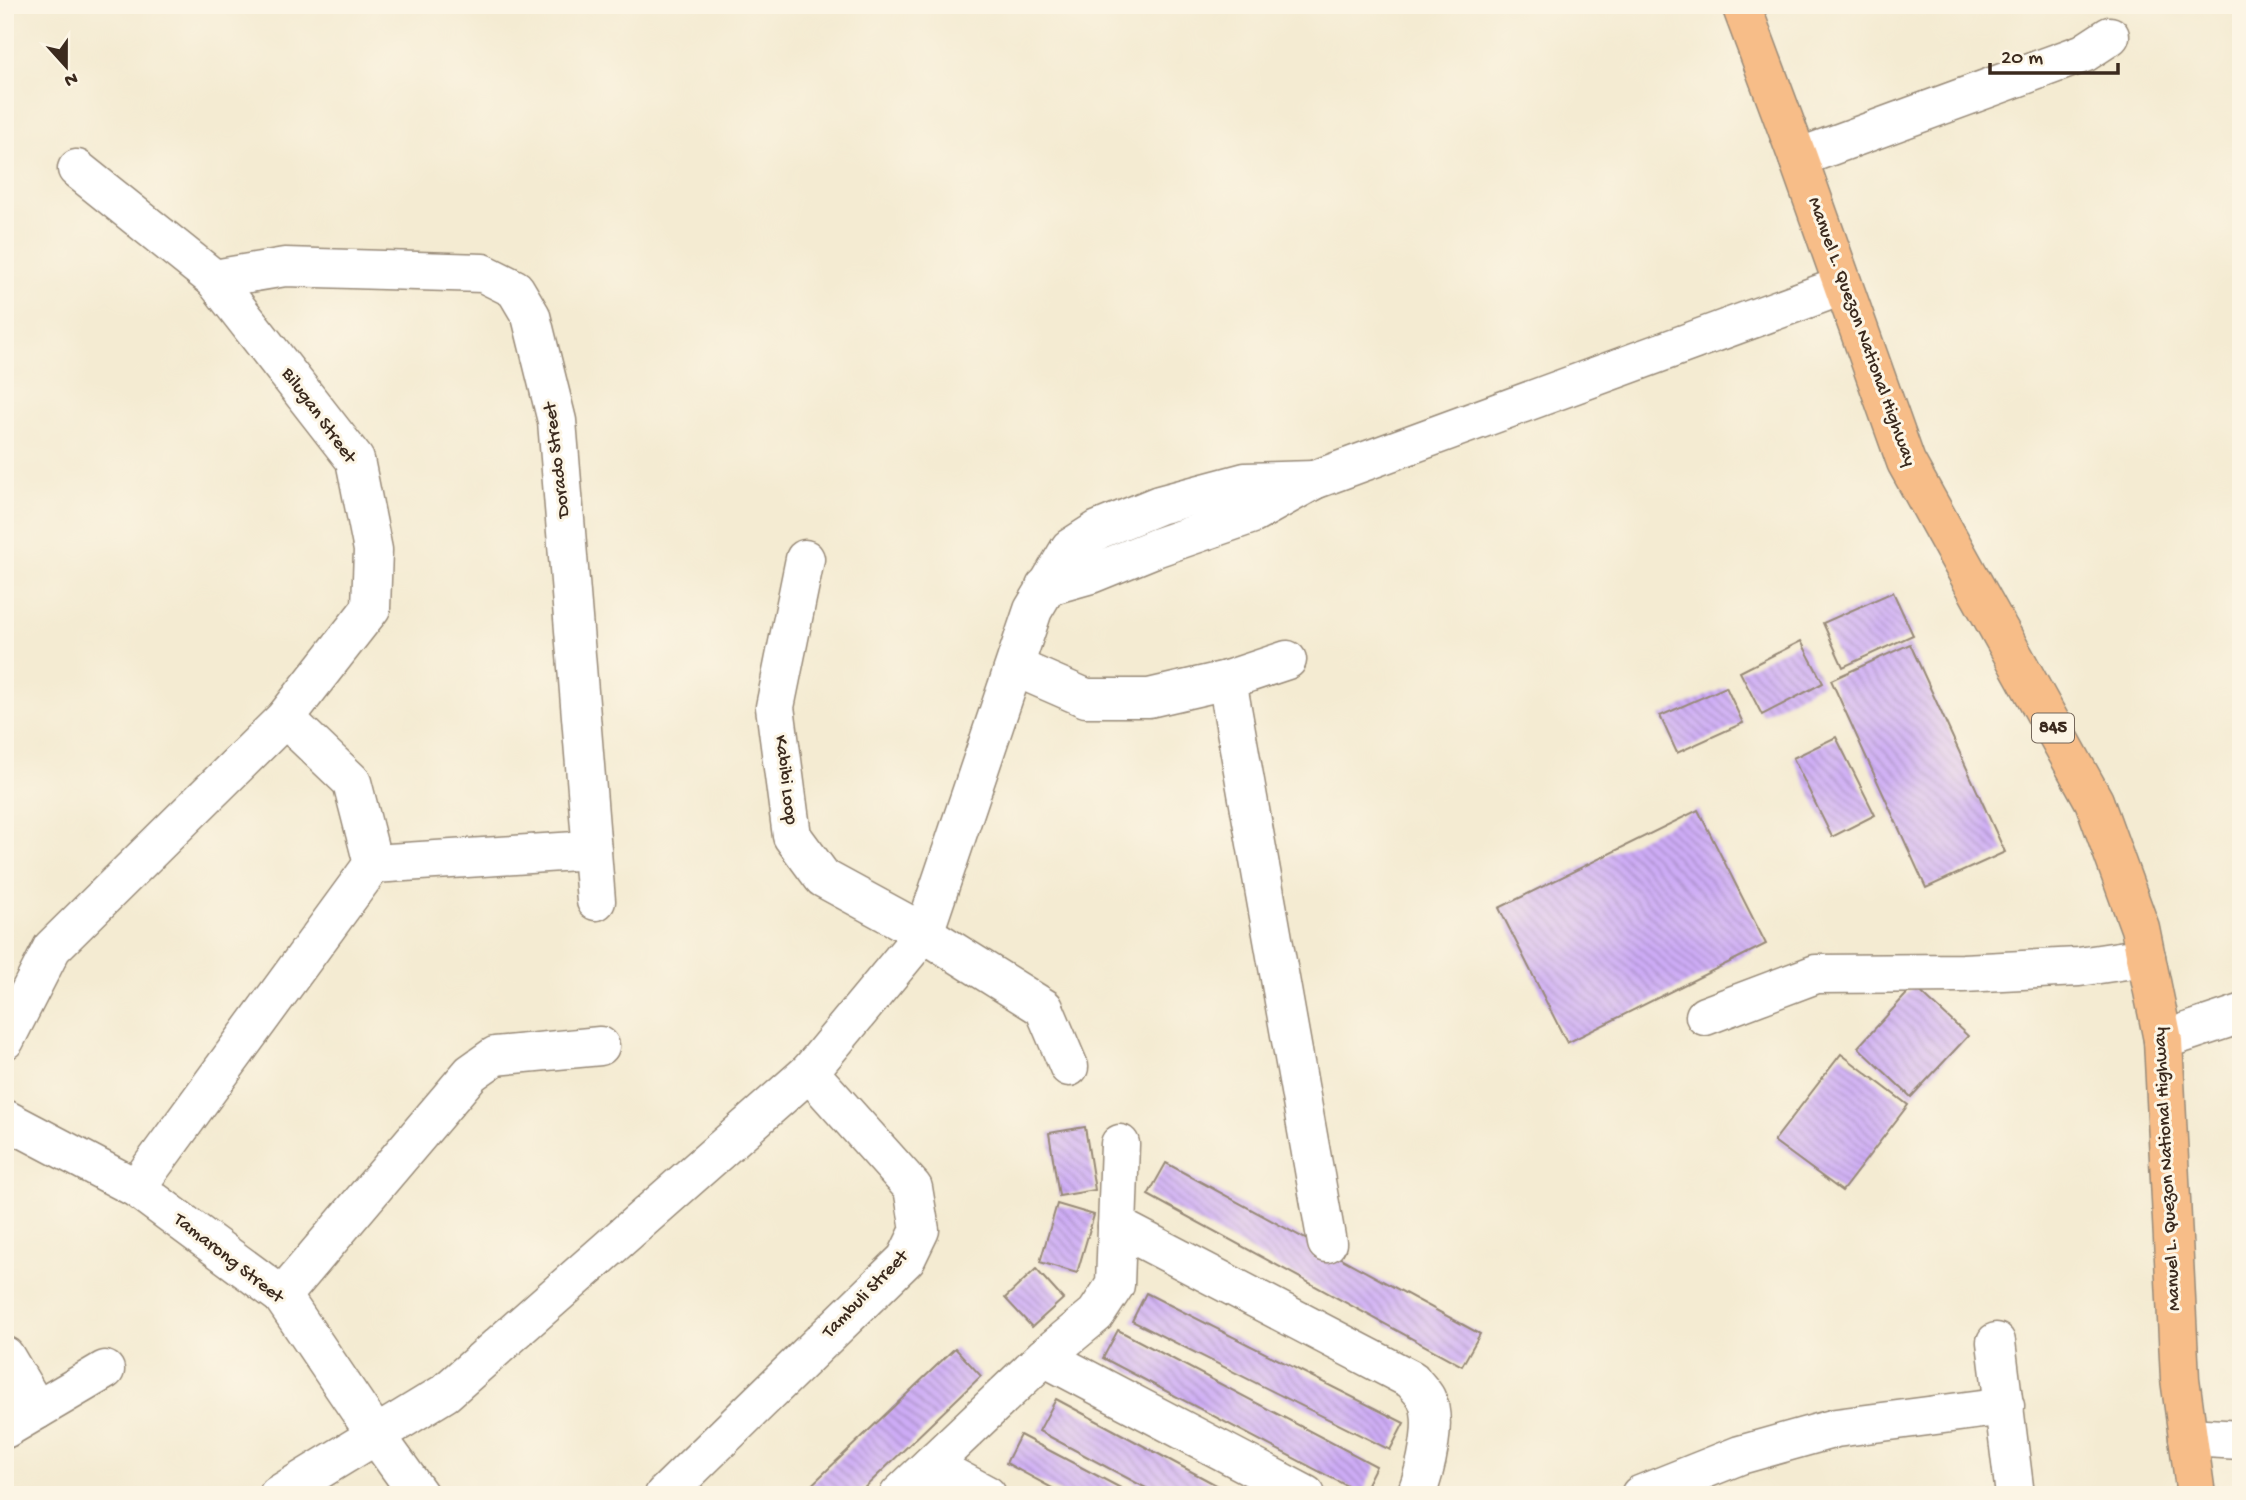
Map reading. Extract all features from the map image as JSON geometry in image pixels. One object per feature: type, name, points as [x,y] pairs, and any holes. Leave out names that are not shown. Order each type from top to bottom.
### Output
[{"type":"main road","name":"Manuel L. Quezon National Highway","points":[[1741,5],[1906,462],[2094,801],[2140,928],[2164,1040],[2180,1379],[2196,1495]]},
{"type":"street","points":[[1798,158],[2084,53],[2110,36]]},
{"type":"street","name":"Bilugan Street","points":[[5,1040],[52,948],[285,718],[371,608],[373,550],[355,460],[214,279],[77,169]]},
{"type":"street","name":"Dorado Street","points":[[214,279],[285,267],[483,273],[515,289],[531,316],[557,421],[596,901]]},
{"type":"street","points":[[278,1495],[445,1393],[809,1072],[924,933],[1034,610],[1045,587],[1091,575],[1155,548],[1253,514],[1314,481],[1842,286]]},
{"type":"street","name":"Kabibi Loop","points":[[805,559],[775,707],[792,836],[823,878],[924,933],[1044,1008],[1069,1067]]},
{"type":"street","points":[[1016,667],[1086,698],[1149,698],[1227,680],[1287,660]]},
{"type":"street","points":[[1227,680],[1327,1243]]},
{"type":"street","points":[[285,718],[352,782],[373,864]]},
{"type":"street","points":[[373,864],[592,850]]},
{"type":"street","points":[[136,1188],[373,864]]},
{"type":"street","points":[[1705,1016],[1816,974],[2079,967],[2146,957]]},
{"type":"street","points":[[2164,1040],[2241,1014]]},
{"type":"street","points":[[282,1296],[471,1073],[495,1056],[600,1046]]},
{"type":"street","name":"Tambuli Street","points":[[664,1495],[906,1259],[920,1230],[913,1188],[809,1072]]},
{"type":"street","name":"Tamarong Street","points":[[5,1119],[136,1188],[282,1296],[419,1495]]},
{"type":"street","points":[[899,1495],[1044,1357],[1096,1314],[1115,1285],[1120,1144]]},
{"type":"street","points":[[1117,1226],[1412,1380],[1426,1398],[1431,1423],[1423,1478],[1416,1495]]},
{"type":"street","points":[[1996,1342],[2015,1495]]},
{"type":"street","points":[[5,1356],[21,1419],[105,1370]]},
{"type":"street","points":[[1044,1357],[1306,1495]]},
{"type":"street","points":[[1640,1495],[1740,1455],[1836,1427],[2005,1406]]},
{"type":"street","points":[[2188,1437],[2241,1440]]},
{"type":"street","points":[[931,1465],[987,1495]]},
{"type":"building","points":[[1893,592],[1913,635],[1843,667],[1823,623]]},
{"type":"building","points":[[1801,641],[1823,683],[1762,715],[1740,672]]},
{"type":"building","points":[[1910,644],[2005,852],[1926,888],[1831,680]]},
{"type":"building","points":[[1726,687],[1743,723],[1677,753],[1660,716]]},
{"type":"building","points":[[1836,737],[1875,815],[1832,837],[1793,758]]},
{"type":"building","points":[[1698,810],[1766,944],[1567,1043],[1499,908]]},
{"type":"building","points":[[1914,986],[1968,1036],[1911,1097],[1858,1047]]},
{"type":"building","points":[[1841,1054],[1908,1105],[1842,1191],[1774,1141]]},
{"type":"building","points":[[1085,1127],[1095,1190],[1059,1196],[1049,1133]]},
{"type":"building","points":[[1166,1163],[1480,1334],[1462,1366],[1148,1195]]},
{"type":"building","points":[[1057,1204],[1094,1215],[1077,1273],[1040,1262]]},
{"type":"building","points":[[1036,1269],[1063,1299],[1032,1327],[1005,1298]]},
{"type":"building","points":[[1146,1293],[1404,1423],[1390,1450],[1132,1321]]},
{"type":"building","points":[[1118,1330],[1376,1466],[1362,1494],[1103,1358]]},
{"type":"building","points":[[955,1348],[981,1376],[857,1495],[801,1495]]},
{"type":"building","points":[[1056,1399],[1235,1495],[1159,1495],[1039,1431]]},
{"type":"building","points":[[1020,1435],[1134,1495],[1065,1495],[1006,1463]]}]
